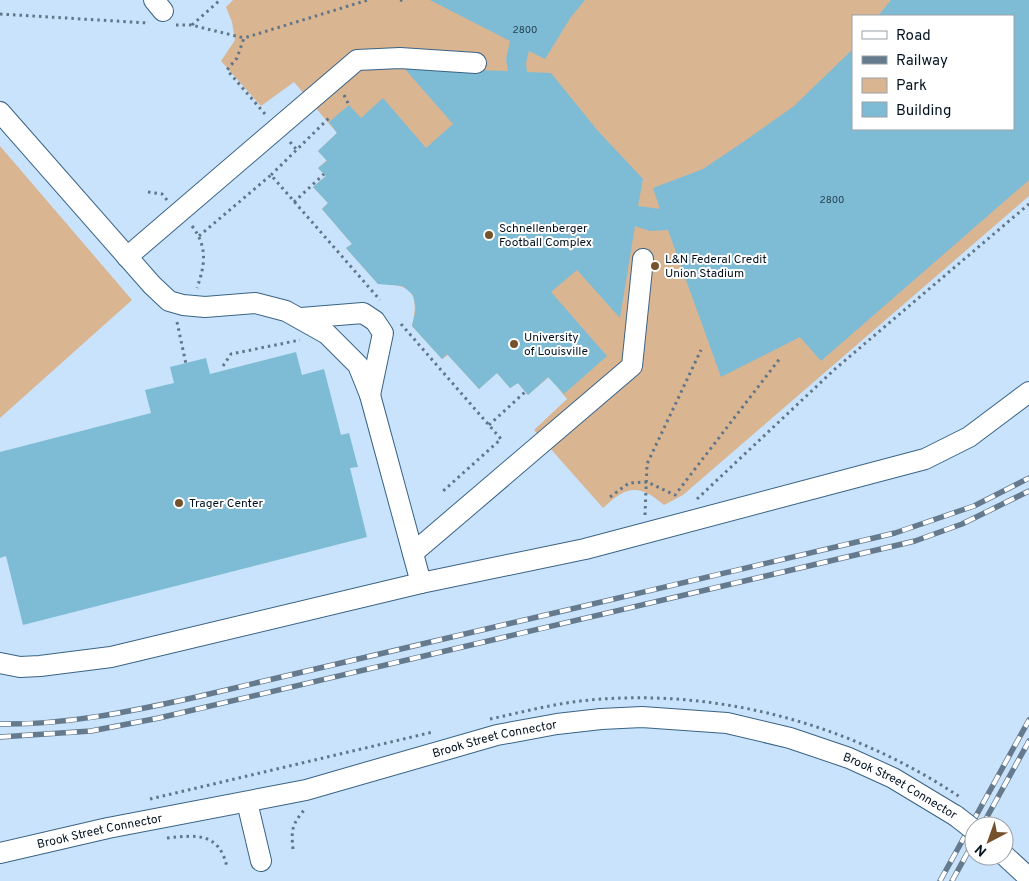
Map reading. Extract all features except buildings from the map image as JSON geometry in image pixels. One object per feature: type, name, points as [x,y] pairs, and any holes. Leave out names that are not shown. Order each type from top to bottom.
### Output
[{"type":"street","points":[[127,257],[358,60],[400,58],[476,63]]},
{"type":"street","points":[[0,112],[127,257],[169,300],[183,305],[205,307],[255,303],[286,311],[327,334],[358,365],[370,395],[421,583]]},
{"type":"street","points":[[413,553],[632,366],[643,259]]},
{"type":"street","points":[[301,318],[363,313],[375,321],[383,333],[370,395]]},
{"type":"street","points":[[0,663],[20,667],[40,666],[111,657],[421,583],[585,549],[925,459],[969,437],[1029,392]]},
{"type":"street","name":"Brook Street Connector","points":[[0,853],[348,779],[493,727],[557,724],[602,718],[683,719],[735,725],[790,738],[849,758],[965,816]]},
{"type":"street","points":[[247,802],[261,861]]},
{"type":"street","points":[[1014,864],[1029,878]]},
{"type":"path","points":[[191,26],[220,0]]},
{"type":"path","points":[[0,14],[161,14],[191,26],[244,38],[368,0]]},
{"type":"path","points":[[400,0],[405,1]]},
{"type":"path","points":[[244,38],[237,58],[227,70],[271,121]]},
{"type":"path","points":[[342,90],[349,105]]},
{"type":"path","points":[[271,175],[306,138],[330,117]]},
{"type":"path","points":[[294,202],[324,174]]},
{"type":"path","points":[[148,192],[162,194]]},
{"type":"path","points":[[696,500],[835,370],[1029,204]]},
{"type":"path","points":[[223,366],[231,354],[327,334]]},
{"type":"path","points":[[644,517],[647,464],[701,350]]},
{"type":"path","points":[[610,497],[629,483],[647,482],[675,496],[781,357]]},
{"type":"path","points":[[489,425],[526,392]]},
{"type":"path","points":[[481,721],[493,727],[562,704],[628,698],[665,698],[764,712],[834,732],[870,747],[936,781],[967,802]]},
{"type":"path","points":[[145,800],[437,731]]},
{"type":"path","points":[[166,838],[193,836],[208,838],[222,852],[227,867]]},
{"type":"green space","name":"L&N Federal Credit Union Stadium","points":[[233,0],[1029,0],[1029,196],[683,495],[664,505],[647,493],[633,490],[619,495],[603,508],[534,430],[567,399],[549,377],[528,395],[518,383],[510,388],[497,373],[479,389],[448,355],[442,359],[412,326],[415,305],[410,292],[398,286],[378,284],[346,248],[352,244],[322,209],[328,203],[313,187],[326,176],[318,168],[327,160],[318,151],[337,133],[294,82],[261,106],[221,61],[235,40],[232,22],[226,7]]},
{"type":"green space","points":[[0,146],[132,300],[0,418]]},
{"type":"railway","points":[[0,724],[72,720],[120,713],[192,698],[895,533],[974,506],[1029,478]]},
{"type":"railway","points":[[0,737],[91,731],[159,718],[915,541],[962,524],[1029,491]]},
{"type":"railway","points":[[940,881],[1029,720]]},
{"type":"railway","points":[[988,816],[1029,741]]},
{"type":"railway","points":[[952,881],[964,859]]},
{"type":"place","name":"Schnellenberger Football Complex","points":[[489,235]]},
{"type":"place","name":"L&N Federal Credit Union Stadium","points":[[655,266]]},
{"type":"place","name":"University of Louisville","points":[[514,344]]},
{"type":"place","name":"Trager Center","points":[[179,503]]}]
